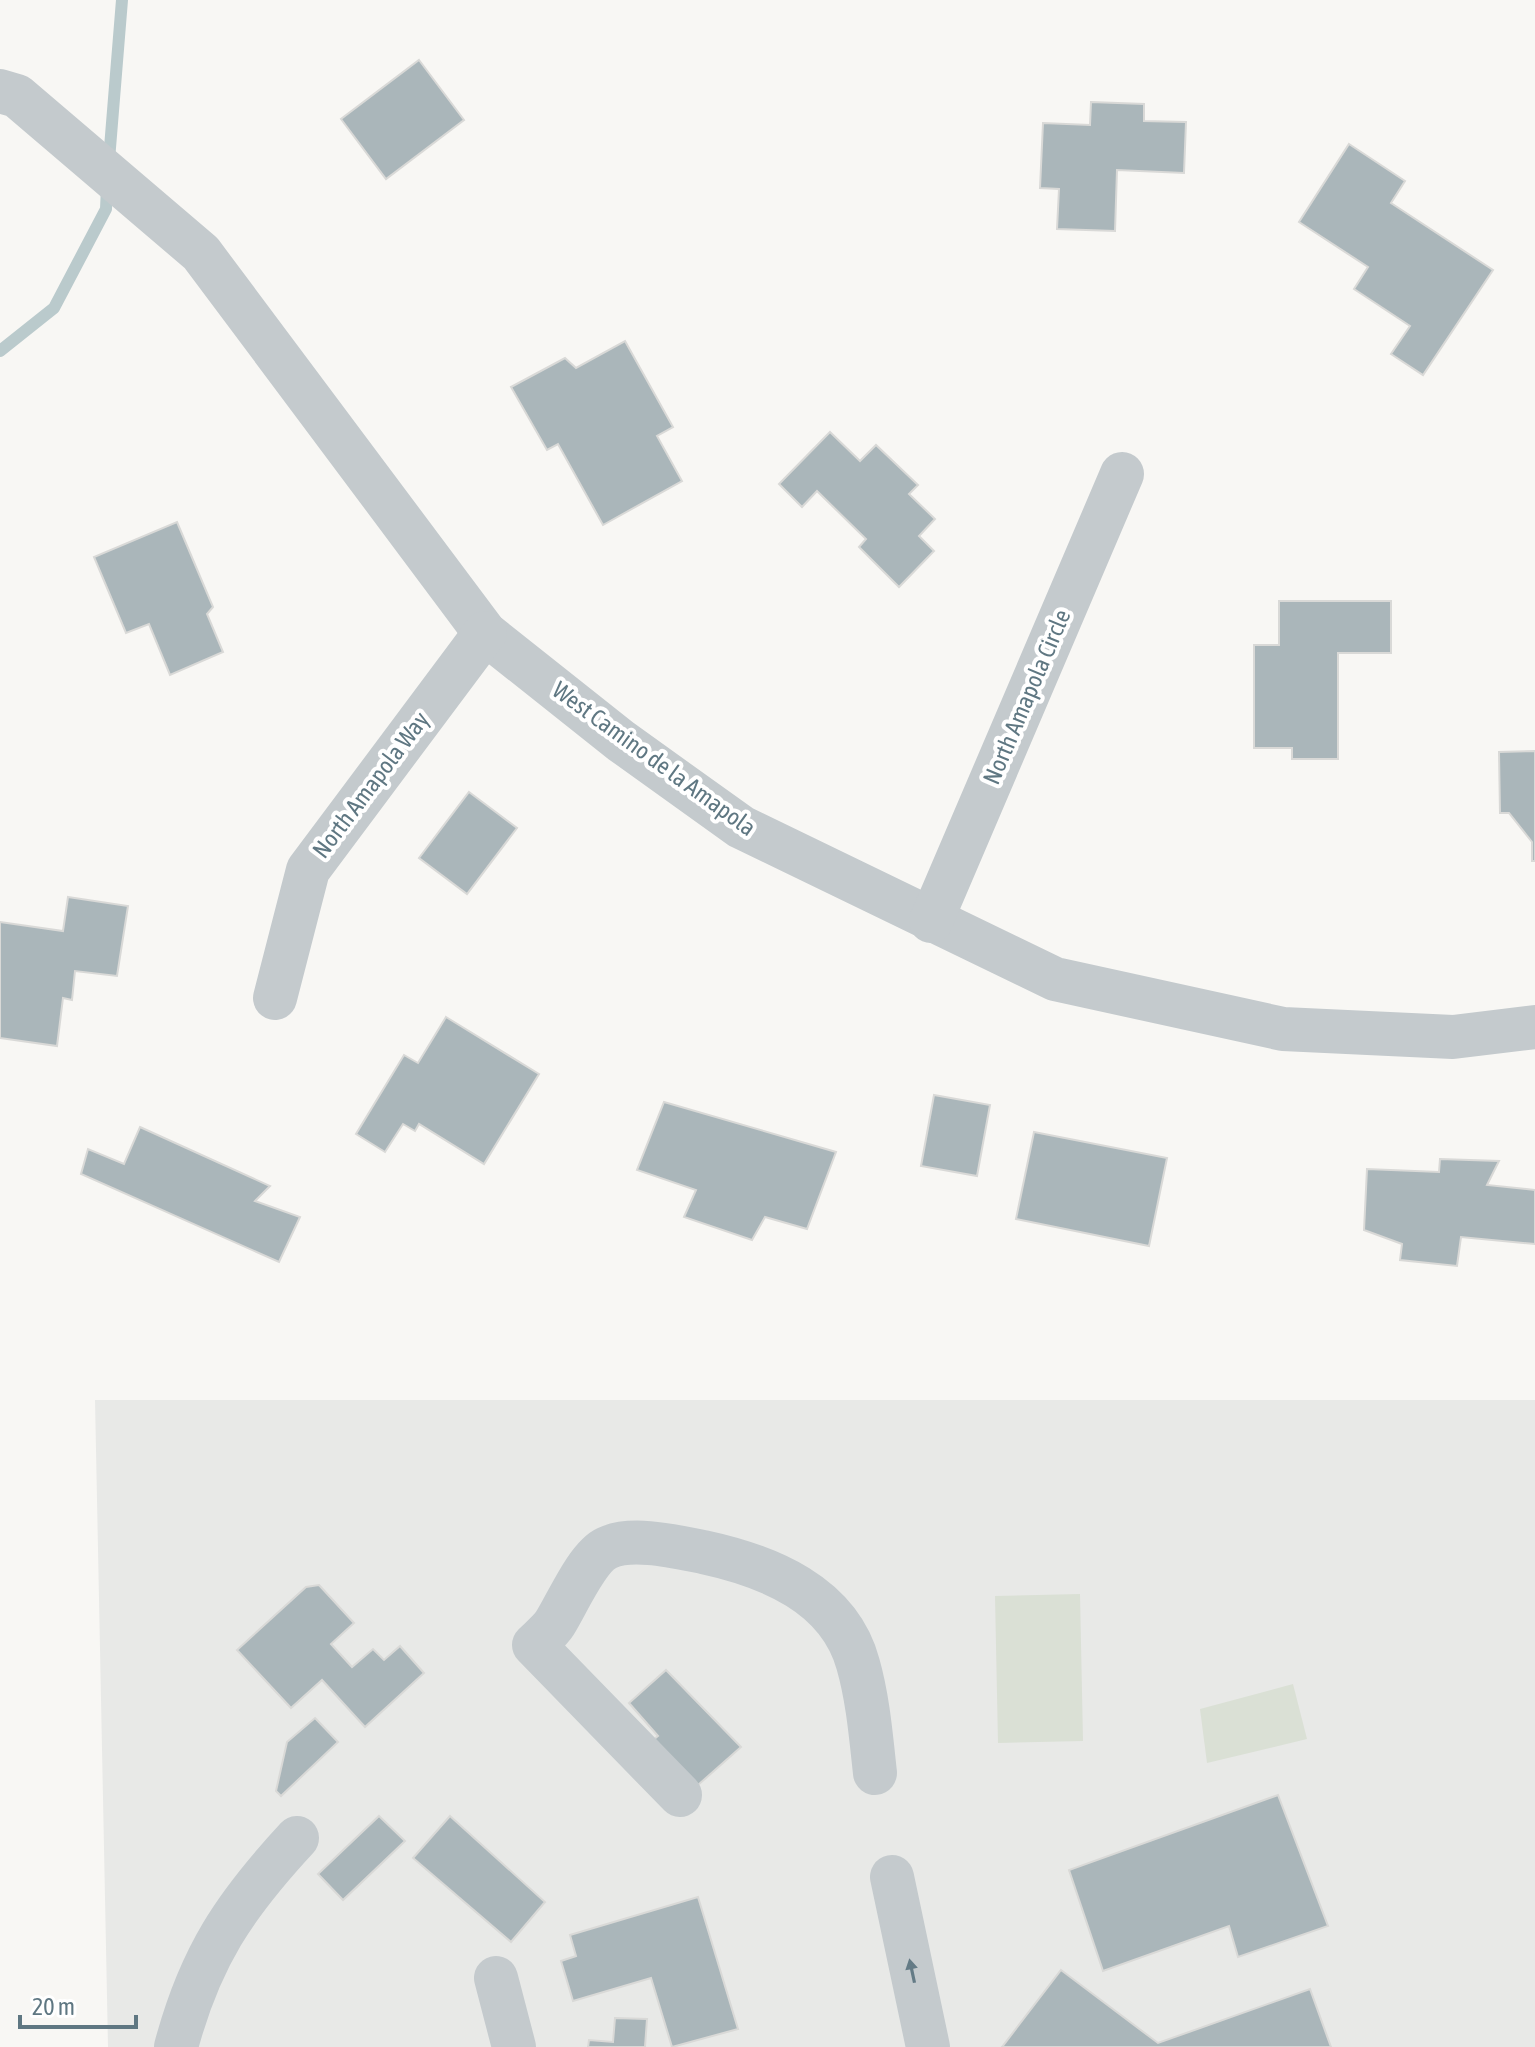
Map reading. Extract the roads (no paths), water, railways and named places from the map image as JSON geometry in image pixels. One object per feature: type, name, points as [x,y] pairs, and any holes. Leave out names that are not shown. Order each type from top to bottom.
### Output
[{"type":"street","name":"West Camino de la Amapola","points":[[0,91],[17,96],[201,253],[485,633],[621,741],[741,827],[1055,979],[1283,1029],[1453,1037],[1535,1027]]},
{"type":"street","name":"North Amapola Circle","points":[[931,921],[1122,474]]},
{"type":"street","name":"North Amapola Way","points":[[275,998],[308,870],[485,633]]},
{"type":"street","points":[[680,1795],[534,1645],[554,1626],[587,1568],[605,1548],[629,1544],[668,1545],[740,1560],[787,1579],[819,1601],[846,1632],[858,1663],[875,1773]]},
{"type":"street","points":[[176,2047],[186,2011],[212,1947],[241,1901],[297,1838]]},
{"type":"street","points":[[892,1877],[928,2047]]},
{"type":"street","points":[[496,1978],[514,2047]]},
{"type":"waterway","points":[[109,160],[122,0]]},
{"type":"waterway","points":[[0,351],[54,308],[106,209],[107,187]]}]
